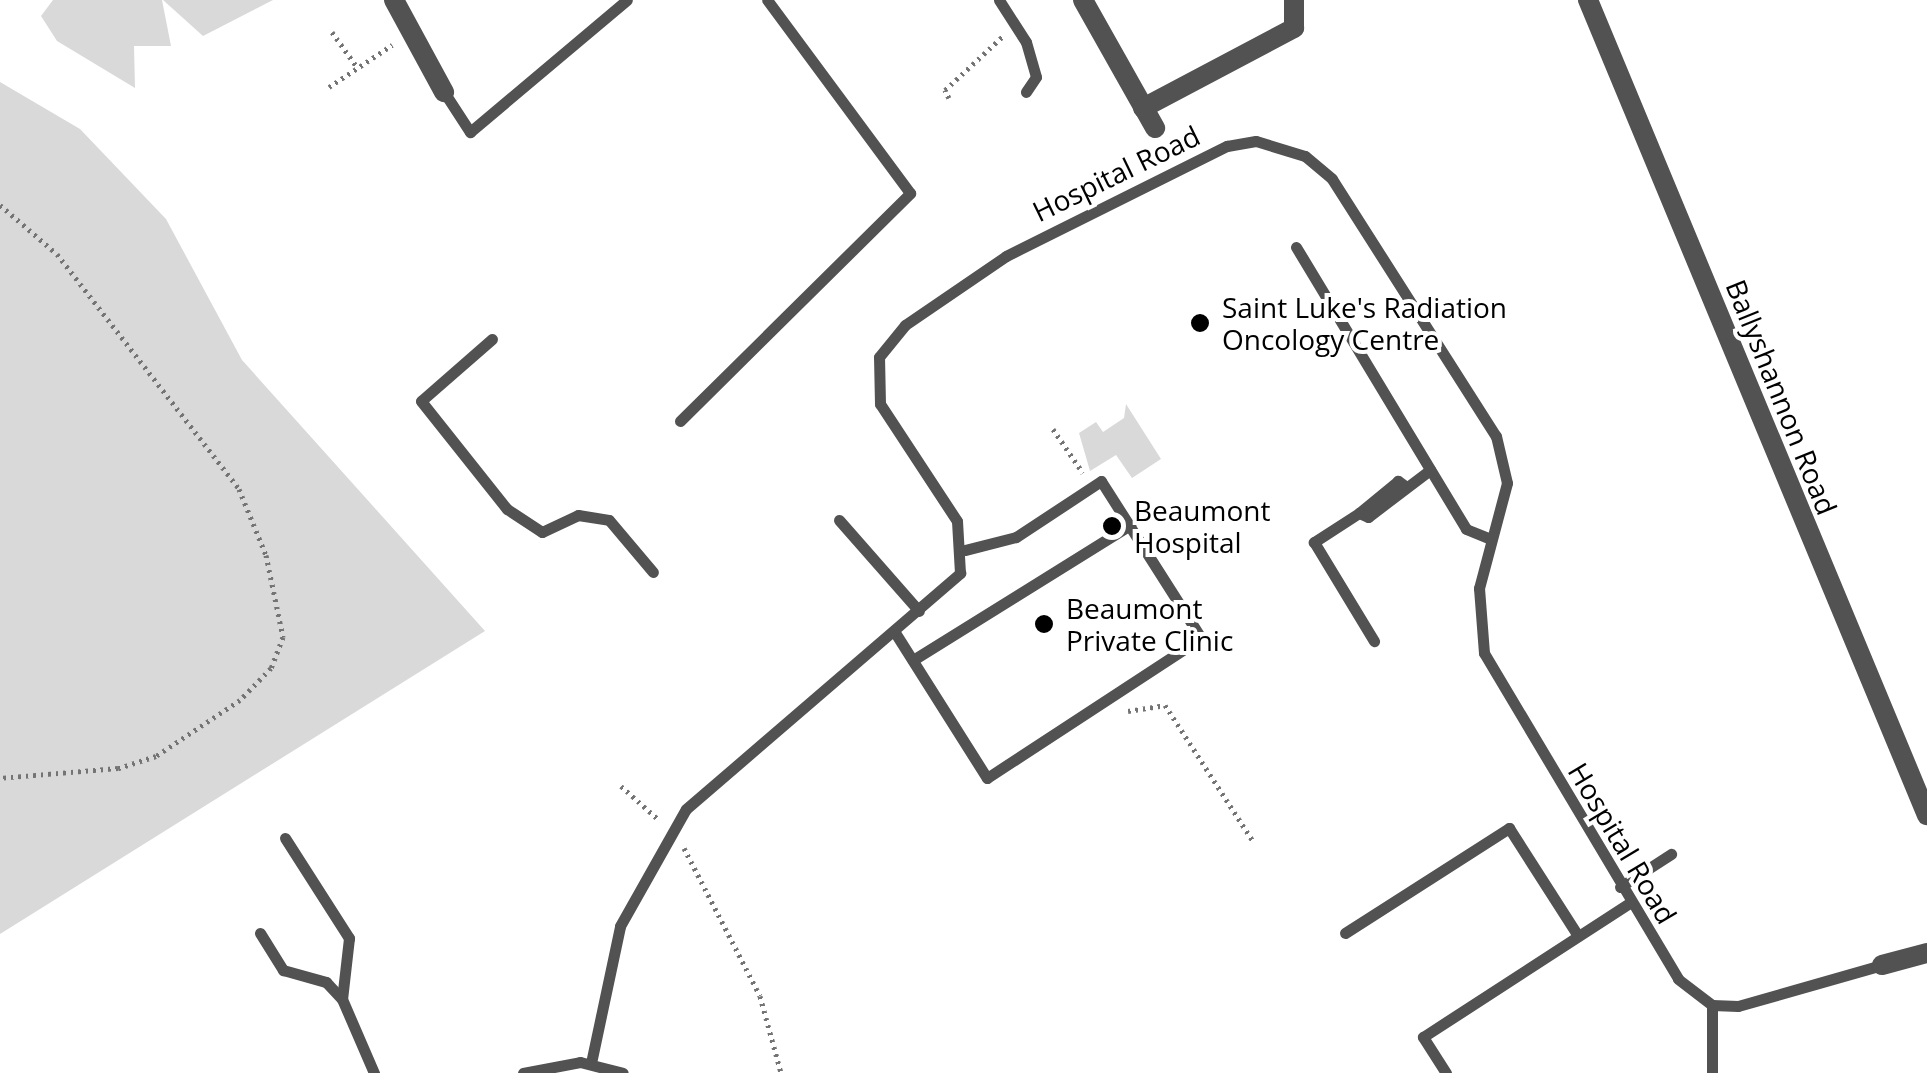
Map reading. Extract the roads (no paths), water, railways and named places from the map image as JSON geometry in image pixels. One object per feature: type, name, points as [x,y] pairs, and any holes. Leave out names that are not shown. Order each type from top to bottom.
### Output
[{"type":"street","points":[[394,0],[444,92]]},
{"type":"street","points":[[1083,0],[1155,128]]},
{"type":"street","points":[[1143,108],[1294,28],[1294,0]]},
{"type":"street","name":"Ballyshannon Road","points":[[1588,0],[1927,814]]},
{"type":"street","points":[[1882,966],[1927,953]]},
{"type":"lane","points":[[444,92],[470,132],[627,0]]},
{"type":"lane","points":[[680,421],[910,192],[767,0]]},
{"type":"lane","points":[[998,0],[1015,25],[1036,78],[1026,92]]},
{"type":"lane","name":"Hospital Road","points":[[966,550],[957,521],[880,404],[879,357],[905,325],[1006,256],[1212,153],[1256,141],[1305,156],[1332,180],[1496,436],[1507,483],[1480,588],[1484,652],[1678,979],[1712,1005]]},
{"type":"lane","points":[[1296,246],[1466,529],[1491,538]]},
{"type":"lane","points":[[492,339],[421,401],[507,509],[542,532],[578,514],[609,520],[653,572]]},
{"type":"lane","points":[[1374,641],[1314,542],[1359,513],[1368,517],[1430,470]]},
{"type":"lane","points":[[591,1063],[620,926],[671,831],[771,728],[894,631],[919,612],[960,573],[966,550],[996,548],[1101,481],[1202,638],[987,778],[894,631]]},
{"type":"lane","points":[[839,520],[919,612]]},
{"type":"lane","points":[[912,660],[1130,524]]},
{"type":"lane","points":[[1345,933],[1509,828],[1578,936]]},
{"type":"lane","points":[[285,838],[349,938],[342,999]]},
{"type":"lane","points":[[1620,887],[1670,854]]},
{"type":"lane","points":[[1446,1073],[1423,1038],[1630,903]]},
{"type":"lane","points":[[260,933],[283,970],[326,982],[342,999],[374,1073]]},
{"type":"lane","points":[[1712,1073],[1712,1005],[1882,966]]},
{"type":"lane","points":[[523,1073],[591,1063],[623,1073]]},
{"type":"place","name":"Saint Luke's Radiation Oncology Centre","points":[[1200,323]]},
{"type":"place","name":"Beaumont Hospital","points":[[1112,526]]},
{"type":"place","name":"Beaumont Private Clinic","points":[[1044,624]]}]
